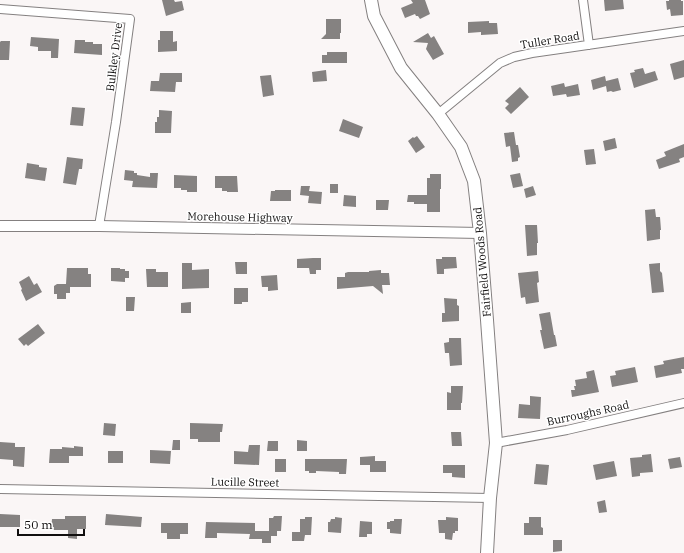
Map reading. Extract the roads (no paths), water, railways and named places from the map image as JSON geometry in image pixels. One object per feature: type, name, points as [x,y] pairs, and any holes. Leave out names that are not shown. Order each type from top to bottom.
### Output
[{"type":"main road","name":"Fairfield Woods Road","points":[[371,0],[374,16],[400,68],[438,114],[461,147],[474,181],[480,233],[496,443],[490,498],[487,553]]},
{"type":"street","points":[[583,0],[589,45]]},
{"type":"street","name":"Bulkley Drive","points":[[0,9],[130,19],[100,226]]},
{"type":"street","name":"Tuller Road","points":[[438,114],[500,63],[514,57],[532,53],[684,31]]},
{"type":"street","name":"Morehouse Highway","points":[[0,226],[100,226],[480,233]]},
{"type":"street","name":"Burroughs Road","points":[[496,443],[567,430],[684,404]]},
{"type":"street","name":"Lucille Street","points":[[0,489],[490,498]]}]
